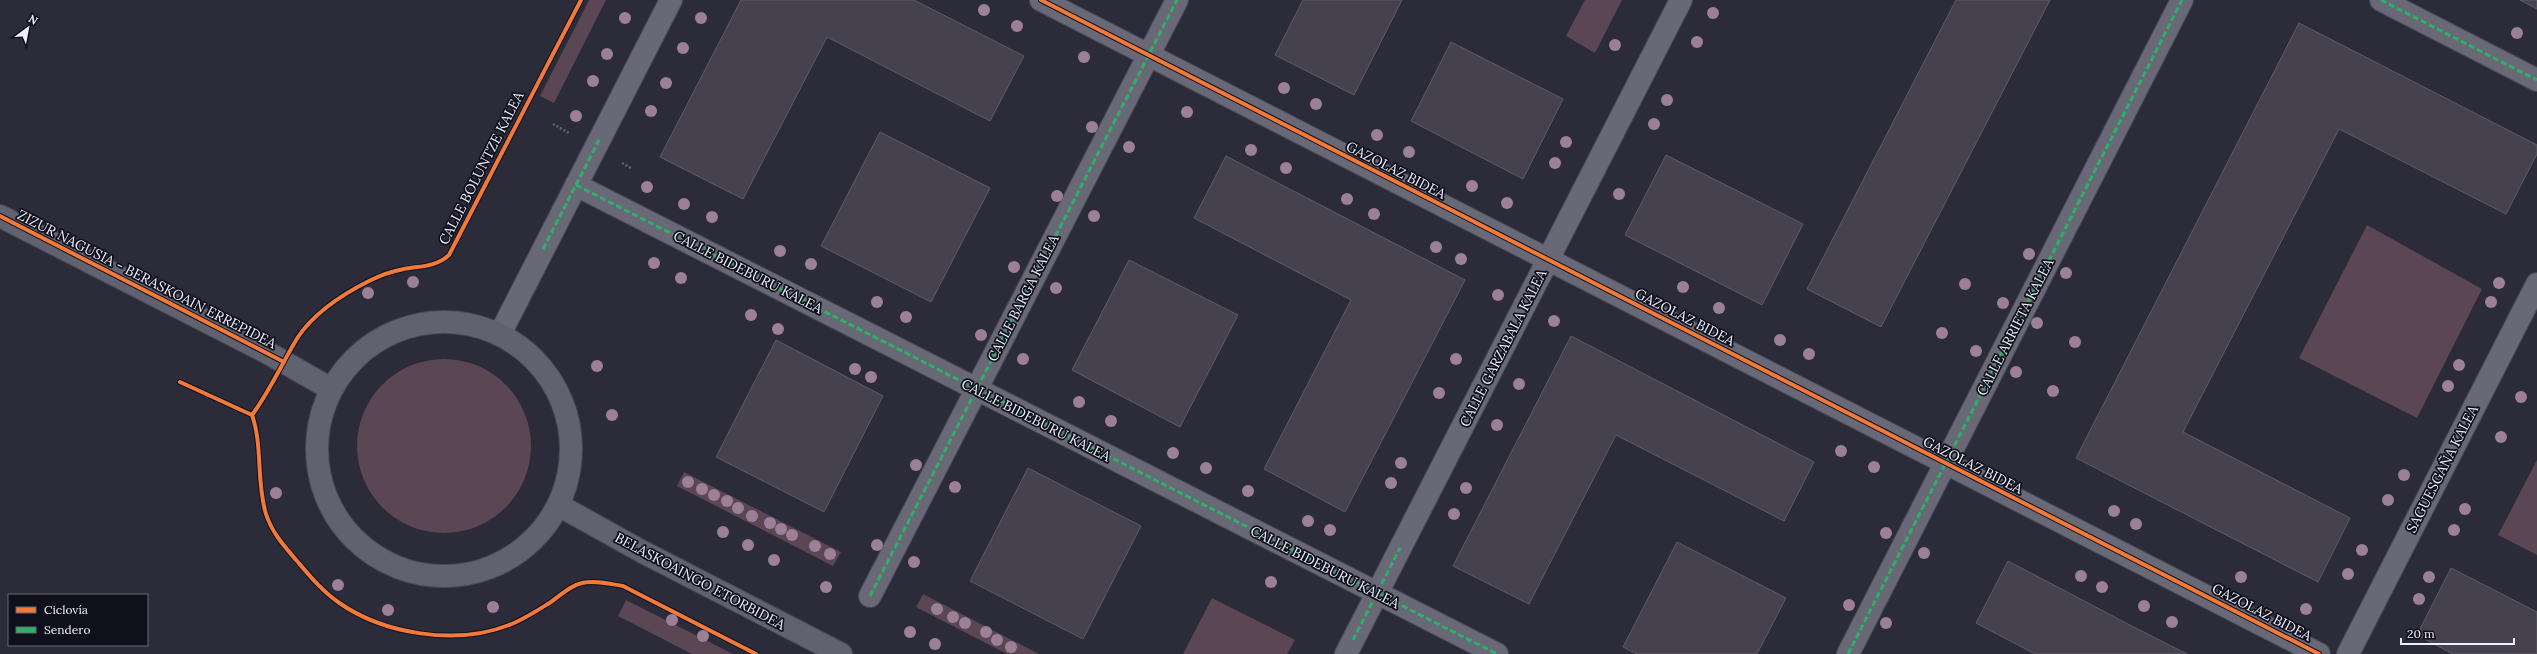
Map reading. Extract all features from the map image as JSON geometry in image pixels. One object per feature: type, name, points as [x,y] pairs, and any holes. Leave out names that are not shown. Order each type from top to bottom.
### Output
[{"type":"street","points":[[500,334],[671,0]]},
{"type":"street","name":"GAZOLAZ BIDEA","points":[[1040,0],[2320,654]]},
{"type":"street","name":"CALLE BARGA KALEA","points":[[870,596],[1177,0]]},
{"type":"street","name":"CALLE GARZABALA KALEA","points":[[1346,654],[1681,0]]},
{"type":"street","name":"CALLE ARRIETA KALEA","points":[[1848,654],[2182,0]]},
{"type":"street","points":[[2381,0],[2537,80]]},
{"type":"street","name":"CALLE BIDEBURU KALEA","points":[[576,185],[1497,654]]},
{"type":"street","name":"ZIZUR NAGUSIA - BERASKOAIN ERREPIDEA","points":[[0,216],[268,353],[331,389]]},
{"type":"street","name":"SAGUESGAÑA KALEA","points":[[2348,654],[2537,284]]},
{"type":"street","points":[[442,322],[472,325],[500,334],[532,357],[557,390],[569,427],[571,445],[570,467],[560,506],[532,541],[498,565],[467,574],[432,576],[398,568],[367,550],[346,531],[329,504],[320,481],[317,458],[320,420],[331,389],[355,357],[374,343],[394,332],[417,324],[442,322]]},
{"type":"street","name":"BELASKOAINGO ETORBIDEA","points":[[560,506],[641,551],[841,654]]},
{"type":"shaded area","points":[[589,0],[606,0],[554,103],[540,96]]},
{"type":"shaded area","points":[[1585,0],[1622,0],[1595,53],[1566,36]]},
{"type":"shaded area","points":[[2367,225],[2482,289],[2417,418],[2299,358]]},
{"type":"shaded area","points":[[444,359],[461,361],[485,369],[499,379],[511,391],[521,405],[527,421],[531,446],[529,463],[521,487],[511,501],[499,513],[485,523],[469,529],[444,533],[427,531],[403,523],[389,513],[377,501],[367,487],[361,471],[357,446],[359,429],[367,405],[377,391],[389,379],[403,369],[419,363]]},
{"type":"shaded area","points":[[2537,460],[2537,555],[2498,535]]},
{"type":"shaded area","points":[[684,472],[841,552],[833,566],[677,486]]},
{"type":"shaded area","points":[[923,594],[1039,654],[1007,654],[916,607]]},
{"type":"shaded area","points":[[1212,598],[1295,640],[1287,654],[1183,654]]},
{"type":"shaded area","points":[[626,600],[733,654],[692,654],[618,616]]},
{"type":"building","points":[[741,0],[914,0],[1024,56],[990,121],[827,37],[743,199],[660,157]]},
{"type":"building","points":[[1303,0],[1402,0],[1354,95],[1275,55]]},
{"type":"building","points":[[1956,0],[2050,0],[1881,327],[1807,289]]},
{"type":"building","points":[[2520,0],[2537,0],[2537,9]]},
{"type":"building","points":[[2299,23],[2537,145],[2537,154],[2506,214],[2339,129],[2183,432],[2350,518],[2318,582],[2076,458]]},
{"type":"building","points":[[1451,42],[1563,99],[1523,179],[1411,121]]},
{"type":"building","points":[[880,132],[990,188],[931,302],[821,246]]},
{"type":"building","points":[[1666,155],[1803,224],[1762,305],[1625,235]]},
{"type":"building","points":[[1226,156],[1465,280],[1345,512],[1264,469],[1351,300],[1194,218]]},
{"type":"building","points":[[1129,260],[1238,315],[1180,427],[1072,370]]},
{"type":"building","points":[[1571,336],[1814,462],[1784,521],[1616,435],[1529,604],[1453,566]]},
{"type":"building","points":[[776,340],[883,396],[824,512],[716,457]]},
{"type":"building","points":[[1028,468],[1141,526],[1083,639],[970,581]]},
{"type":"building","points":[[1677,542],[1786,598],[1757,654],[1637,654],[1623,647]]},
{"type":"building","points":[[2008,561],[2187,654],[2035,654],[1976,623]]},
{"type":"building","points":[[2451,568],[2537,612],[2537,654],[2453,654],[2417,635]]},
{"type":"marked path","points":[[870,596],[1177,0]]},
{"type":"marked path","points":[[1848,654],[2182,0]]},
{"type":"marked path","points":[[2381,0],[2537,80]]},
{"type":"marked path","points":[[543,249],[599,140]]},
{"type":"marked path","points":[[576,185],[1497,654]]},
{"type":"marked path","points":[[1353,640],[1400,548]]},
{"type":"cycle path","name":"CALLE BOLUNTZE KALEA","points":[[581,0],[449,255],[439,262],[391,272],[359,286],[330,304],[305,328],[298,337],[265,396],[252,415],[257,439],[261,489],[266,514],[275,534],[311,578],[327,593],[356,613],[376,622],[398,629],[443,635],[466,635],[488,631],[509,625],[525,618],[573,586],[587,582],[597,582],[623,586],[756,654]]},
{"type":"cycle path","points":[[1041,0],[2319,654]]},
{"type":"cycle path","points":[[0,216],[284,362]]},
{"type":"cycle path","points":[[180,382],[252,415]]}]
